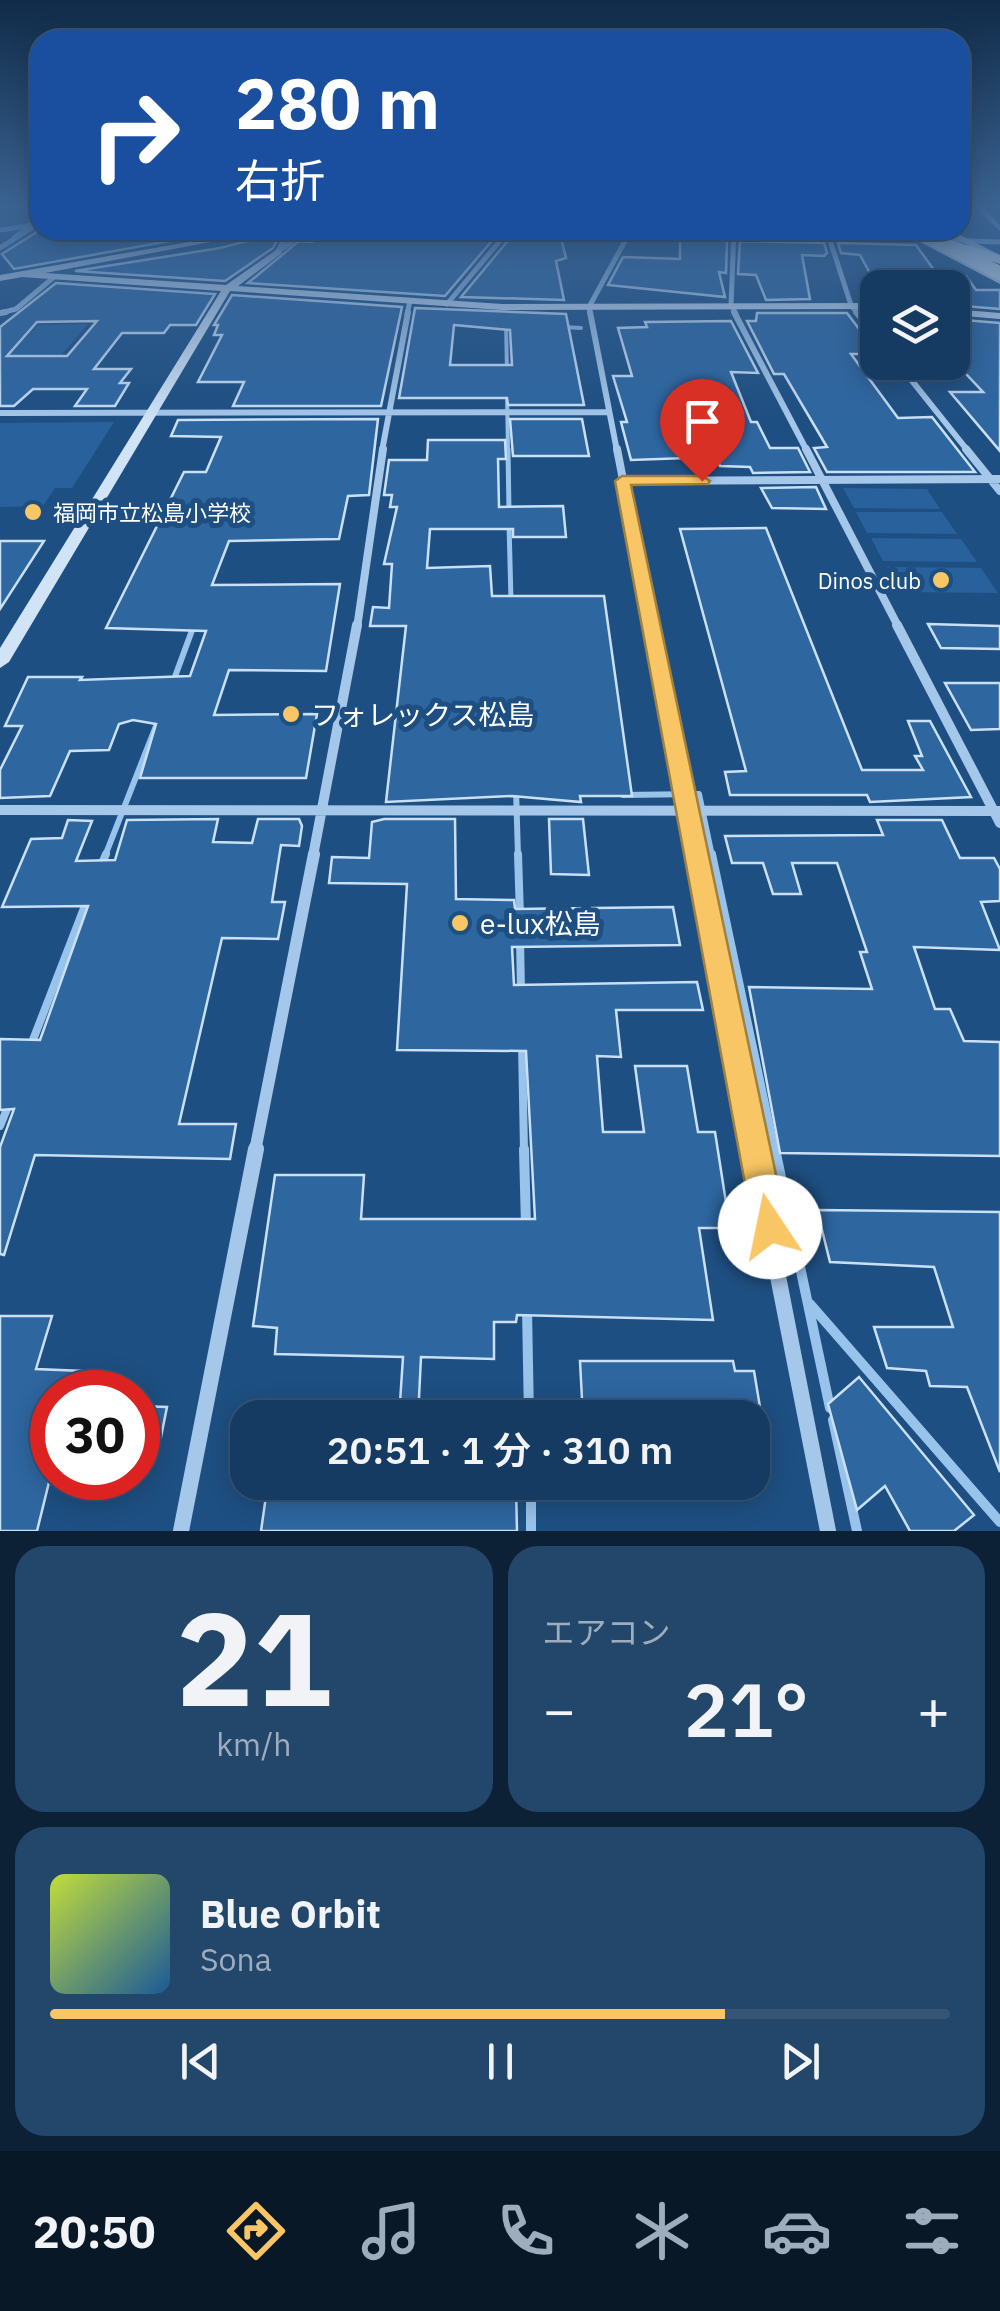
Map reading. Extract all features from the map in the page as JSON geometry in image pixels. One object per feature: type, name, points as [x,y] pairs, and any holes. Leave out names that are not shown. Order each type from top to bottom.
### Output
[{"type":"street","points":[[0,313],[16,308],[52,278]]},
{"type":"street","points":[[73,278],[447,304],[860,305]]},
{"type":"street","points":[[0,662],[226,290],[242,278]]},
{"type":"street","points":[[447,304],[468,278]]},
{"type":"street","points":[[604,278],[589,307],[828,1531]]},
{"type":"street","points":[[732,278],[731,305],[1000,823]]},
{"type":"street","points":[[843,278],[851,305],[860,316]]},
{"type":"street","points":[[181,1531],[367,571],[388,412],[410,301]]},
{"type":"street","points":[[970,314],[1000,316]]},
{"type":"street","points":[[912,380],[1000,491]]},
{"type":"street","points":[[0,412],[609,412]]},
{"type":"street","points":[[622,481],[995,480]]},
{"type":"street","points":[[0,810],[997,811]]},
{"type":"shaded area","points":[[88,324],[62,354],[0,355],[0,339],[24,339],[38,325]]},
{"type":"shaded area","points":[[114,422],[72,488],[55,488],[43,506],[0,507],[0,423]]},
{"type":"shaded area","name":"Dinos club","points":[[843,488],[927,489],[940,509],[854,508]]},
{"type":"shaded area","name":"Dinos club","points":[[856,512],[942,512],[957,534],[867,533]]},
{"type":"shaded area","name":"Dinos club","points":[[871,538],[961,539],[977,562],[883,561]]},
{"type":"shaded area","name":"Dinos club","points":[[887,567],[981,568],[998,593],[900,592]]},
{"type":"building","points":[[254,278],[460,278],[445,296],[248,283]]},
{"type":"building","points":[[476,278],[560,278],[564,300],[461,297]]},
{"type":"building","points":[[612,278],[721,278],[725,297],[608,285]]},
{"type":"building","points":[[757,278],[806,278],[810,299],[766,300]]},
{"type":"building","points":[[970,282],[976,290],[1000,290],[1000,309],[970,306]]},
{"type":"building","points":[[56,283],[215,294],[196,325],[170,325],[164,333],[122,333],[94,369],[131,369],[120,383],[129,383],[115,406],[75,406],[87,389],[33,389],[14,406],[0,406],[0,327]],"holes":[[[97,321],[67,356],[7,356],[37,322]]]},
{"type":"building","points":[[232,295],[402,307],[381,406],[233,406],[244,382],[198,382],[222,335],[214,335],[218,325],[214,325]]},
{"type":"building","points":[[415,308],[566,314],[584,405],[508,405],[507,398],[399,398]],"holes":[[[454,325],[510,330],[512,365],[450,365]]]},
{"type":"building","points":[[757,313],[847,313],[860,330],[860,354],[851,354],[860,366],[860,380],[870,380],[898,418],[932,417],[975,472],[827,472],[814,448],[827,447],[784,374],[774,374],[747,321],[756,321]]},
{"type":"building","points":[[970,320],[1000,323],[1000,451],[950,392],[983,392],[970,378]]},
{"type":"building","points":[[731,321],[758,373],[731,372],[751,422],[757,422],[770,448],[798,448],[810,472],[753,473],[750,467],[720,466],[716,457],[631,460],[621,422],[627,422],[613,376],[632,376],[618,328],[647,327],[645,322]]},
{"type":"building","points":[[378,419],[369,495],[348,496],[339,539],[229,541],[212,585],[340,584],[326,671],[229,670],[214,715],[317,714],[306,778],[140,778],[156,724],[133,720],[119,724],[109,750],[70,751],[50,796],[0,798],[0,770],[22,726],[5,726],[28,677],[82,677],[80,680],[190,676],[206,631],[106,628],[184,472],[206,472],[221,437],[171,436],[178,420]]},
{"type":"building","points":[[510,419],[582,419],[589,456],[513,456]]},
{"type":"building","points":[[428,440],[505,440],[506,459],[498,459],[499,507],[563,506],[566,537],[513,537],[513,529],[430,529],[427,568],[490,566],[492,596],[604,596],[632,796],[580,796],[581,802],[512,796],[386,802],[406,626],[370,626],[373,607],[389,608],[392,564],[384,564],[397,507],[390,507],[392,495],[384,495],[389,460],[427,460]]},
{"type":"building","points":[[816,487],[826,509],[772,508],[761,488]]},
{"type":"building","points":[[766,528],[862,770],[923,770],[915,756],[922,756],[908,721],[930,721],[971,797],[870,802],[867,795],[730,795],[725,772],[746,771],[680,529]]},
{"type":"building","points":[[0,541],[44,541],[0,609]]},
{"type":"building","points":[[928,624],[1000,626],[1000,649],[941,648]]},
{"type":"building","points":[[945,683],[1000,683],[1000,729],[971,730]]},
{"type":"building","points":[[218,819],[213,842],[252,843],[258,819],[299,819],[302,826],[299,846],[281,845],[272,902],[285,902],[278,939],[222,938],[179,1124],[236,1124],[230,1159],[35,1155],[4,1255],[0,1254],[0,1147],[14,1109],[0,1110],[0,1039],[40,1040],[88,906],[2,907],[31,839],[62,838],[68,820],[92,821],[76,861],[115,860],[127,820]]},
{"type":"building","points":[[455,819],[456,899],[514,900],[515,909],[673,907],[680,945],[512,947],[514,985],[697,982],[703,1010],[616,1010],[621,1057],[597,1056],[603,1132],[644,1132],[635,1066],[687,1066],[698,1132],[715,1132],[730,1228],[699,1228],[713,1320],[517,1315],[516,1322],[494,1322],[494,1359],[421,1357],[419,1400],[400,1400],[403,1357],[275,1354],[277,1328],[253,1326],[275,1175],[364,1175],[361,1219],[535,1219],[526,1051],[397,1050],[407,884],[329,883],[332,857],[369,858],[372,822]]},
{"type":"building","points":[[549,819],[583,819],[589,875],[551,874]]},
{"type":"building","points":[[877,820],[942,820],[960,858],[994,858],[1000,869],[1000,901],[981,902],[1000,950],[914,947],[935,1009],[950,1009],[964,1041],[1000,1042],[1000,1156],[780,1153],[749,987],[872,989],[860,952],[867,952],[837,863],[792,863],[801,894],[773,894],[763,863],[732,863],[725,836],[883,835]]},
{"type":"building","points":[[817,1210],[1000,1212],[1000,1472],[967,1387],[930,1386],[926,1371],[887,1368],[874,1327],[953,1327],[934,1267],[830,1262]]},
{"type":"building","points":[[0,1316],[52,1316],[36,1369],[60,1370],[30,1370],[30,1500],[45,1500],[37,1531],[0,1531]]},
{"type":"building","points":[[580,1361],[733,1361],[735,1371],[754,1371],[759,1400],[582,1400]]},
{"type":"building","points":[[859,1377],[974,1515],[954,1531],[910,1531],[885,1486],[857,1510],[828,1404]]},
{"type":"building","points":[[160,1407],[167,1407],[161,1437]]},
{"type":"building","points":[[265,1500],[516,1500],[517,1531],[261,1531]]},
{"type":"waterway","points":[[506,324],[507,372]]},
{"type":"waterway","points":[[562,327],[581,328]]},
{"type":"waterway","points":[[507,394],[508,451]]},
{"type":"waterway","points":[[508,449],[509,512]]},
{"type":"waterway","points":[[509,524],[511,601]]},
{"type":"waterway","points":[[193,628],[195,624]]},
{"type":"waterway","points":[[173,682],[194,625]]},
{"type":"waterway","points":[[105,856],[156,726]]},
{"type":"waterway","points":[[516,789],[518,856]]},
{"type":"waterway","points":[[623,795],[699,794],[712,856]]},
{"type":"waterway","points":[[100,868],[106,854]]},
{"type":"waterway","points":[[518,854],[520,916]]},
{"type":"waterway","points":[[712,854],[775,1151]]},
{"type":"waterway","points":[[31,1045],[88,898]]},
{"type":"waterway","points":[[520,939],[521,991]]},
{"type":"waterway","points":[[522,1044],[524,1151]]},
{"type":"waterway","points":[[0,1126],[9,1104]]},
{"type":"waterway","points":[[524,1149],[526,1226]]},
{"type":"waterway","points":[[775,1149],[830,1408]]},
{"type":"waterway","points":[[810,1304],[1000,1522]]},
{"type":"waterway","points":[[527,1309],[529,1400]]},
{"type":"waterway","points":[[833,1420],[857,1531]]},
{"type":"waterway","points":[[531,1500],[531,1531]]},
{"type":"place","name":"福岡市立松島小学校","points":[[33,512]]},
{"type":"place","name":"Dinos club","points":[[941,580]]},
{"type":"place","name":"フォレックス松島","points":[[291,714]]},
{"type":"place","name":"e-lux松島","points":[[460,923]]},
{"type":"route","points":[[702,481],[622,481],[770,1227]]}]
